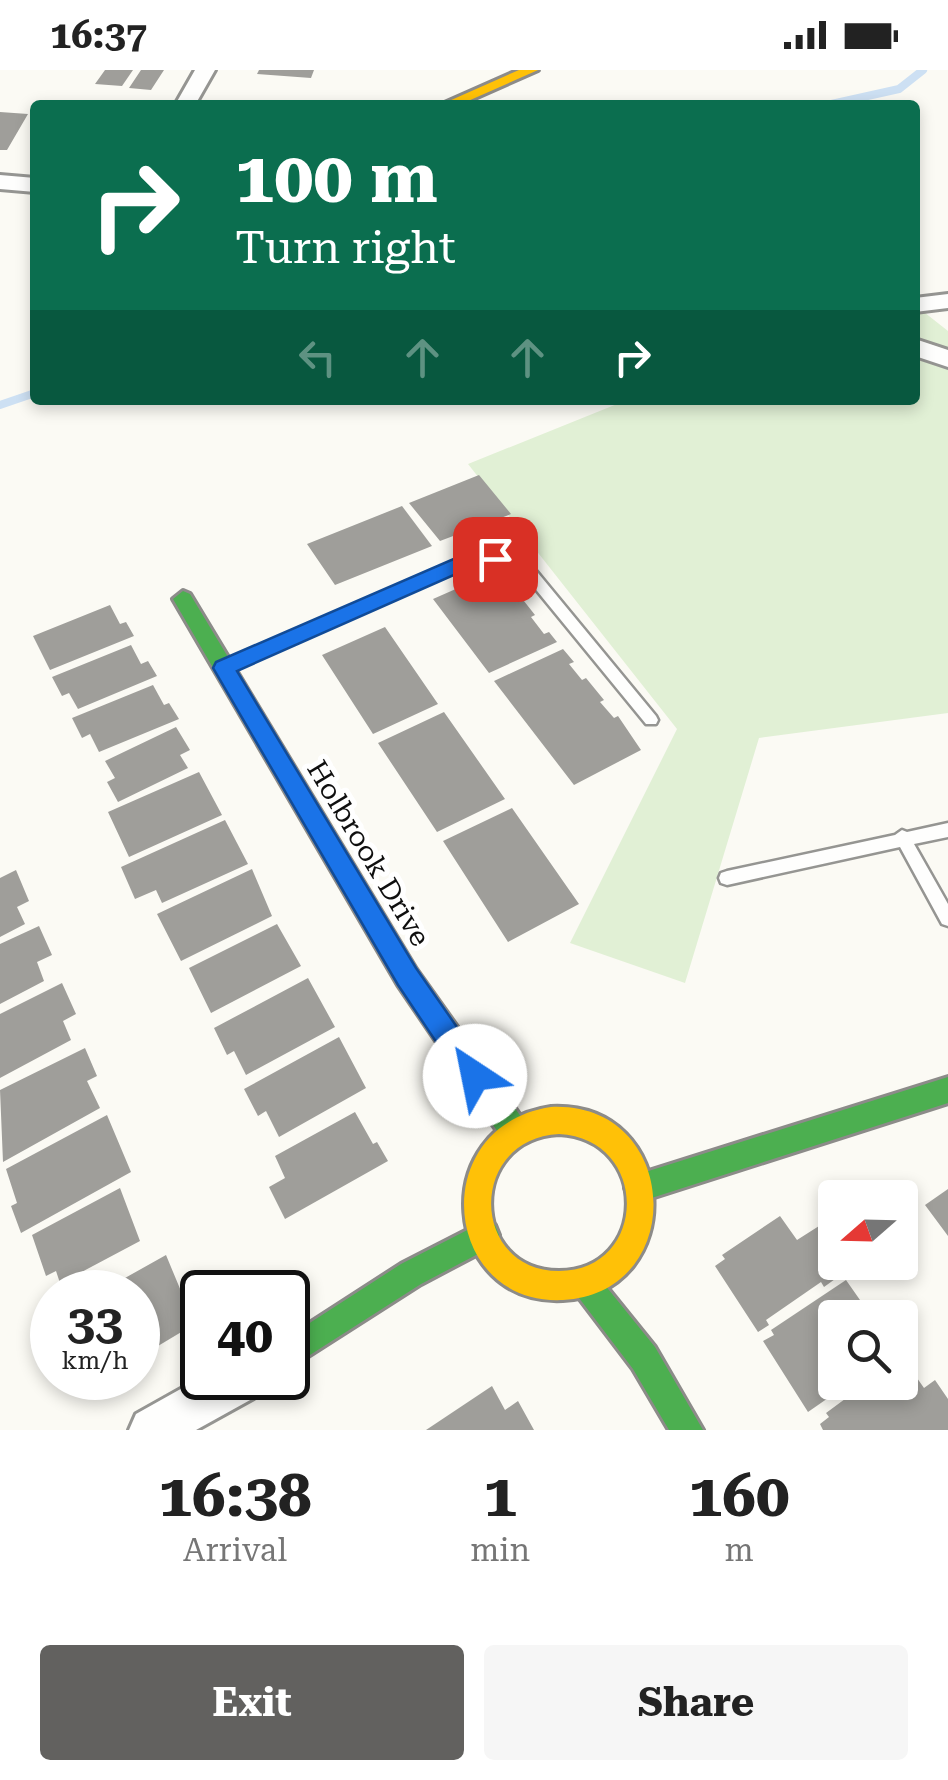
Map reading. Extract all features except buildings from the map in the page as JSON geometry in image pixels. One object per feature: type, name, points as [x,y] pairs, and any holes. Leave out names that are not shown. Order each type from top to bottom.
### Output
[{"type":"street","points":[[188,100],[205,70]]},
{"type":"street","points":[[459,100],[531,70]]},
{"type":"street","points":[[0,182],[30,185]]},
{"type":"street","points":[[920,304],[948,301]]},
{"type":"street","points":[[920,348],[948,359]]},
{"type":"street","name":"Holbrook Drive","points":[[183,599],[407,977],[514,1131]]},
{"type":"street","points":[[639,1188],[948,1090]]},
{"type":"street","points":[[557,1119],[600,1132],[624,1156],[639,1188],[641,1213],[636,1236],[625,1257],[607,1274],[586,1284],[562,1288],[528,1278],[498,1256],[485,1235],[478,1211],[478,1188],[485,1165],[497,1146],[514,1131],[534,1122],[557,1119]]},
{"type":"street","points":[[310,1340],[411,1274],[485,1235]]},
{"type":"street","points":[[586,1284],[644,1358],[687,1430]]},
{"type":"street","points":[[152,1430],[206,1400]]},
{"type":"lane","points":[[224,668],[472,558],[518,559],[651,720]]},
{"type":"lane","points":[[728,878],[948,830]]},
{"type":"lane","points":[[902,837],[948,919]]},
{"type":"green space","points":[[920,309],[948,331],[948,713],[759,738],[685,983],[570,943],[677,729],[468,464],[615,405],[920,405]]},
{"type":"waterway","points":[[850,100],[899,89],[923,70]]},
{"type":"waterway","points":[[0,405],[30,395]]},
{"type":"traffic: fast","points":[[183,599],[407,977],[514,1131]]},
{"type":"traffic: fast","points":[[639,1188],[948,1090]]},
{"type":"traffic: fast","points":[[310,1340],[411,1274],[485,1235]]},
{"type":"traffic: fast","points":[[586,1284],[644,1358],[687,1430]]},
{"type":"traffic: slow","points":[[459,100],[531,70]]},
{"type":"traffic: slow","points":[[559,1121],[591,1127],[617,1145],[635,1171],[641,1203],[635,1235],[617,1261],[591,1279],[559,1285],[527,1279],[501,1261],[483,1235],[477,1203],[483,1171],[501,1145],[527,1127],[559,1121]]},
{"type":"route","points":[[475,1076],[407,977],[224,668],[472,558],[495,559]]}]
